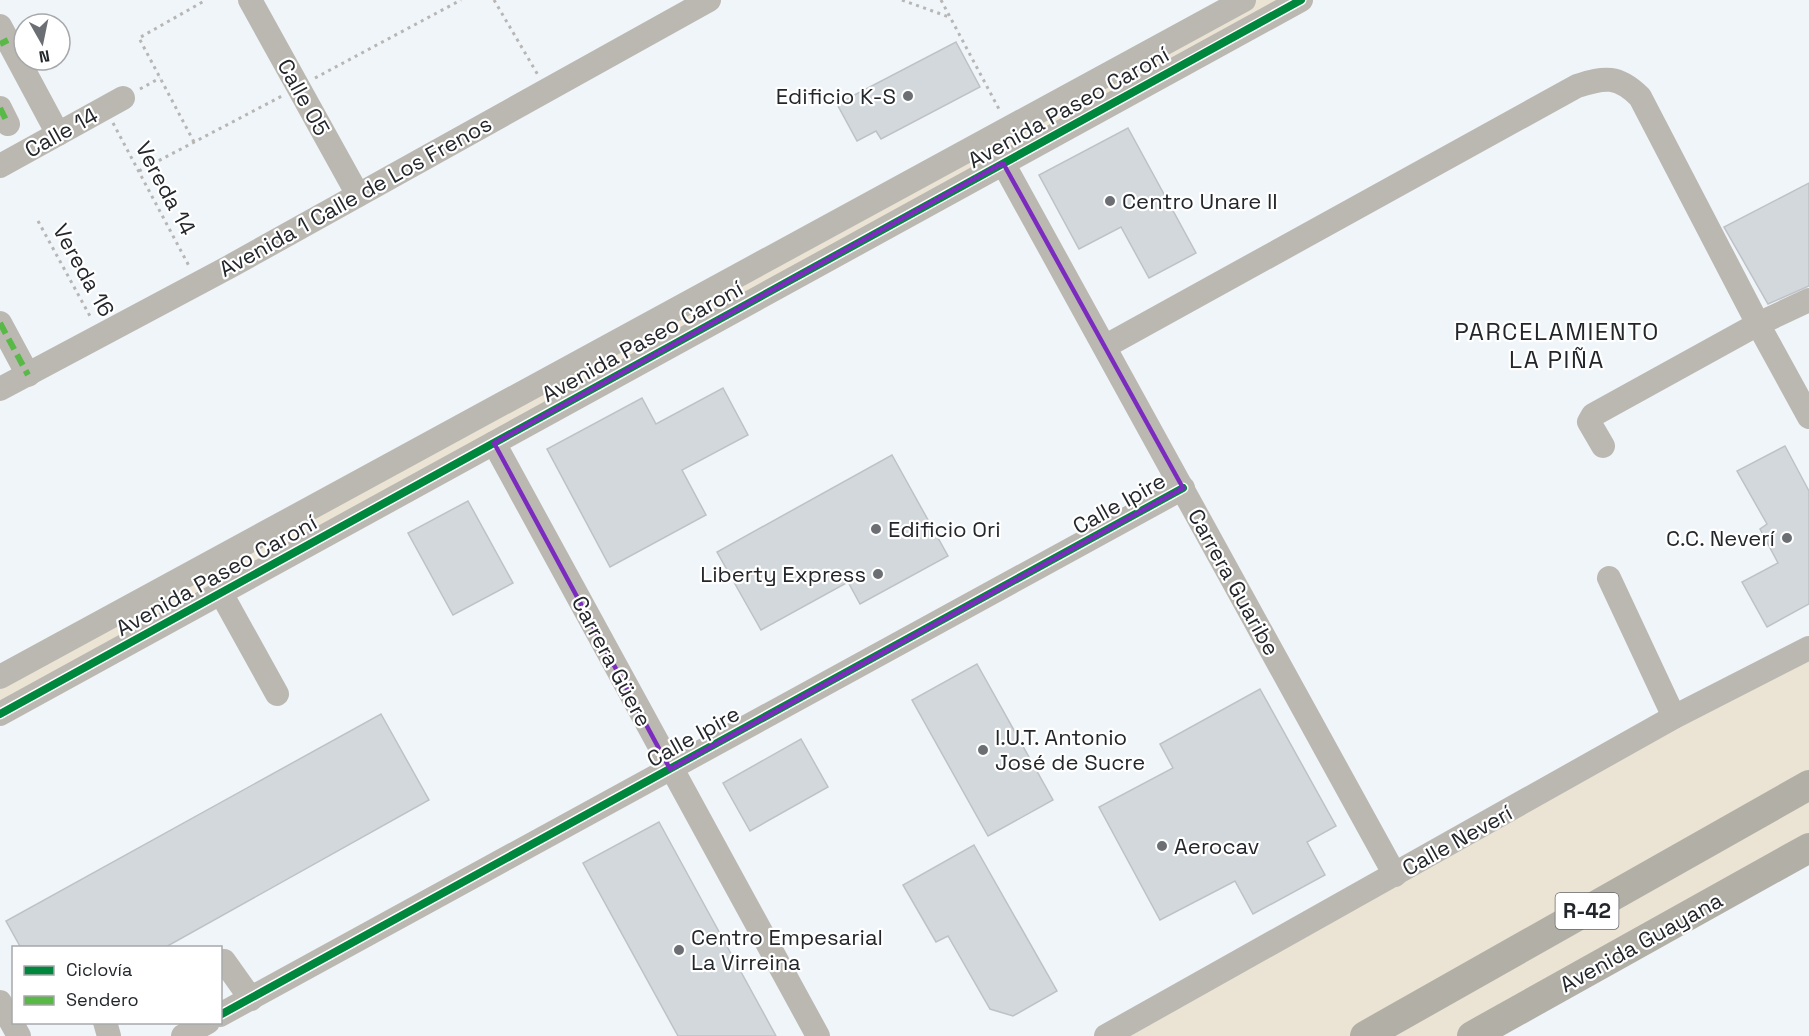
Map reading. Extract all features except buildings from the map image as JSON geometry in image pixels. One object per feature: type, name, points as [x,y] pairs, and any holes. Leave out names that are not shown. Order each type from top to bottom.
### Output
[{"type":"main road","name":"R-42","points":[[1365,1036],[1809,785]]},
{"type":"main road","name":"Avenida Guayana","points":[[1472,1036],[1809,848]]},
{"type":"street","name":"Calle 05","points":[[250,0],[358,195]]},
{"type":"street","name":"Avenida 1 Calle de Los Frenos","points":[[0,389],[198,283],[708,0]]},
{"type":"street","name":"Avenida Paseo Caroní","points":[[0,677],[1244,0]]},
{"type":"street","name":"Avenida Paseo Caroní","points":[[0,714],[1301,0]]},
{"type":"street","points":[[3,37],[58,134]]},
{"type":"street","points":[[1106,346],[1577,86],[1595,80],[1614,79],[1629,86],[1640,98],[1809,417]]},
{"type":"street","name":"Calle 14","points":[[0,166],[114,104]]},
{"type":"street","name":"Carrera Guaribe","points":[[1003,163],[1106,346],[1395,875]]},
{"type":"street","points":[[1603,446],[1590,422],[1593,415],[1758,324],[1809,300]]},
{"type":"street","points":[[0,323],[28,375]]},
{"type":"street","name":"Carrera Güere","points":[[494,443],[670,769],[818,1036]]},
{"type":"street","name":"Calle Ipire","points":[[222,1015],[1183,489]]},
{"type":"street","points":[[1609,578],[1674,717]]},
{"type":"street","points":[[221,593],[278,694]]},
{"type":"street","name":"Calle Neverí","points":[[1106,1036],[1674,717],[1809,648]]},
{"type":"street","points":[[222,962],[234,973],[251,999]]},
{"type":"street","points":[[0,1002],[12,1023]]},
{"type":"street","points":[[183,1036],[206,1024]]},
{"type":"path","points":[[139,171],[461,0]]},
{"type":"path","points":[[494,0],[547,90]]},
{"type":"path","points":[[902,0],[950,17]]},
{"type":"path","points":[[941,0],[1009,128]]},
{"type":"highlighted area","points":[[1003,163],[1183,488],[670,769],[494,443]]},
{"type":"shaded area","points":[[1244,0],[1301,0],[0,714],[0,677]]},
{"type":"shaded area","points":[[1809,648],[1809,848],[1472,1036],[1106,1036]]},
{"type":"marked path","points":[[0,44],[8,40]]},
{"type":"marked path","points":[[0,108],[8,124]]},
{"type":"marked path","points":[[0,323],[28,375]]},
{"type":"cycle path","points":[[0,714],[1301,0]]},
{"type":"cycle path","points":[[222,1014],[1183,488]]},
{"type":"place","name":"Edificio K-S","points":[[908,96]]},
{"type":"place","name":"Centro Unare II","points":[[1110,201]]},
{"type":"place","name":"Edificio Ori","points":[[876,529]]},
{"type":"place","name":"C.C. Neverí","points":[[1787,538]]},
{"type":"place","name":"Liberty Express","points":[[878,574]]},
{"type":"place","name":"I.U.T. Antonio José de Sucre","points":[[983,750]]},
{"type":"place","name":"Aerocav","points":[[1162,846]]},
{"type":"place","name":"Centro Empesarial La Virreina","points":[[679,950]]},
{"type":"district","name":"PARCELAMIENTO LA PIÑA","points":[[1557,346]]}]
